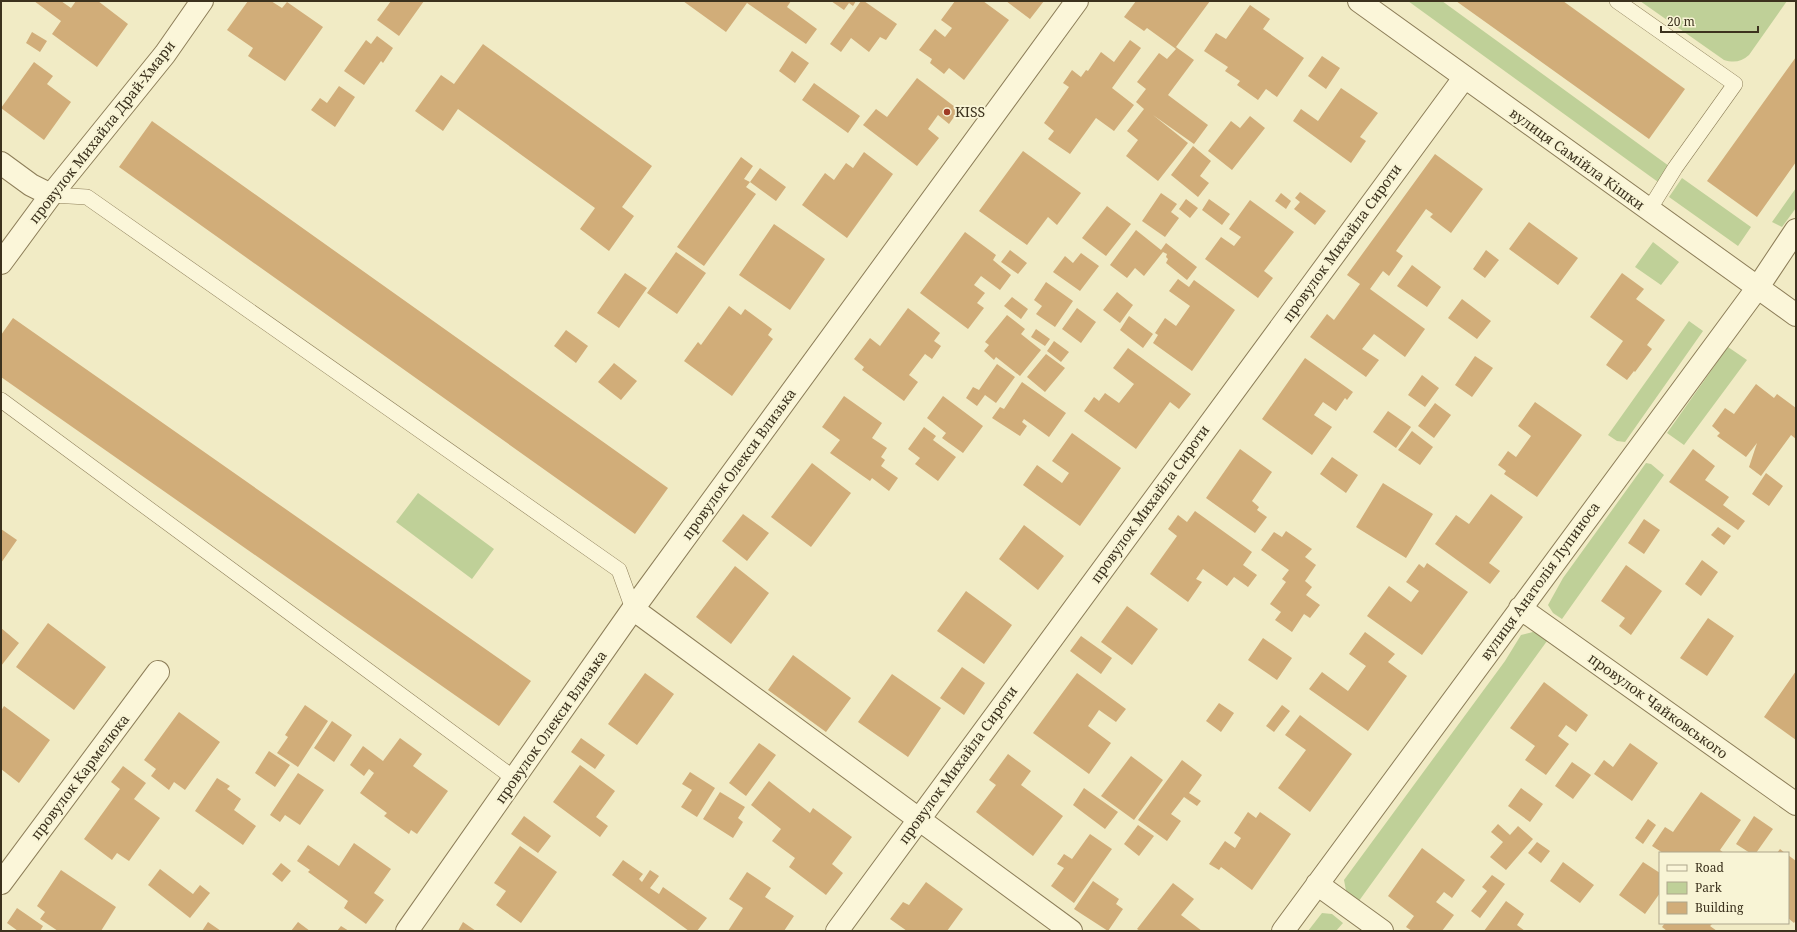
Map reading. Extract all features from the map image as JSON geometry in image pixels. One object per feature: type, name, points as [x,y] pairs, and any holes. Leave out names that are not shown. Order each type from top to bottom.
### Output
[{"type":"street","name":"провулок Михайла Драй-Хмари","points":[[1,263],[51,195],[166,54],[202,1]]},
{"type":"street","name":"провулок Олекси Влизька","points":[[407,931],[515,779],[632,609],[1078,1]]},
{"type":"street","name":"вулиця Самійла Кішки","points":[[1367,3],[1464,78],[1796,315]]},
{"type":"street","name":"провулок Михайла Сироти","points":[[837,931],[1464,78]]},
{"type":"street","points":[[1,163],[31,185],[51,195]]},
{"type":"street","name":"вулиця Анатолія Лупиноса","points":[[1283,931],[1758,287],[1796,230]]},
{"type":"street","name":"провулок Чайковського","points":[[1520,608],[1796,804]]},
{"type":"street","points":[[632,609],[1071,931]]},
{"type":"street","name":"провулок Кармелюка","points":[[1,883],[158,672]]},
{"type":"street","points":[[1317,884],[1382,931]]},
{"type":"lane","points":[[1617,1],[1735,84],[1676,168],[1649,210]]},
{"type":"lane","points":[[51,195],[87,196],[619,570],[632,609]]},
{"type":"lane","points":[[1,400],[515,779]]},
{"type":"green space","points":[[1408,1],[1442,1],[1669,166],[1658,182]]},
{"type":"green space","points":[[1640,1],[1787,1],[1749,55],[1734,62],[1724,60]]},
{"type":"green space","points":[[1682,178],[1751,227],[1738,246],[1669,197]]},
{"type":"green space","points":[[1796,188],[1796,208],[1782,227],[1772,222]]},
{"type":"green space","points":[[1653,242],[1679,262],[1661,285],[1635,267]]},
{"type":"green space","points":[[1689,321],[1703,331],[1625,442],[1617,441],[1608,435]]},
{"type":"green space","points":[[1728,347],[1747,360],[1684,445],[1667,433]]},
{"type":"green space","points":[[1646,463],[1651,464],[1664,475],[1562,619],[1553,613],[1548,605],[1563,578]]},
{"type":"green space","points":[[418,493],[494,549],[472,579],[396,522]]},
{"type":"green space","points":[[1533,632],[1540,634],[1547,641],[1356,905],[1347,896],[1344,880],[1505,661],[1521,635]]},
{"type":"green space","points":[[1322,913],[1332,914],[1343,923],[1336,931],[1308,931]]},
{"type":"building","points":[[34,1],[61,1],[71,8],[76,1],[98,1],[128,24],[97,67],[52,34],[61,21]]},
{"type":"building","points":[[248,1],[271,1],[282,8],[287,2],[323,27],[285,81],[248,56],[253,48],[227,30]]},
{"type":"building","points":[[391,1],[424,1],[399,36],[377,20]]},
{"type":"building","points":[[683,1],[791,1],[787,7],[817,29],[806,44],[747,3],[726,32]]},
{"type":"building","points":[[831,1],[856,1],[853,6],[849,3],[844,10]]},
{"type":"building","points":[[861,1],[864,1],[897,24],[886,40],[880,37],[869,52],[851,38],[841,52],[830,44]]},
{"type":"building","points":[[955,1],[983,1],[1009,20],[964,80],[949,68],[944,74],[930,63],[932,59],[919,50],[935,29],[945,37],[952,28],[941,20]]},
{"type":"building","points":[[1006,1],[1044,1],[1030,19]]},
{"type":"building","points":[[1136,1],[1210,1],[1176,47],[1194,60],[1168,95],[1208,125],[1194,144],[1153,115],[1188,143],[1158,181],[1126,156],[1138,140],[1127,131],[1144,109],[1136,102],[1146,89],[1137,82],[1159,53],[1167,59],[1176,49],[1147,28],[1144,31],[1124,17]]},
{"type":"building","points":[[1456,1],[1563,1],[1685,89],[1649,139]]},
{"type":"building","points":[[1250,5],[1270,19],[1263,29],[1304,58],[1277,97],[1266,89],[1258,100],[1237,85],[1240,81],[1225,71],[1228,67],[1204,51],[1216,33],[1226,39]]},
{"type":"building","points":[[32,32],[47,41],[40,52],[26,43]]},
{"type":"building","points":[[377,36],[393,48],[383,63],[381,61],[364,85],[344,71],[366,40],[371,44]]},
{"type":"building","points":[[1130,40],[1141,48],[1112,88],[1134,105],[1114,131],[1096,118],[1070,154],[1048,139],[1054,131],[1044,123],[1069,87],[1063,83],[1072,70],[1081,77],[1086,70],[1088,71],[1101,52],[1114,62]]},
{"type":"building","points":[[483,44],[652,166],[622,207],[634,216],[609,251],[580,229],[595,208],[458,109],[443,131],[415,111],[441,75],[454,84]]},
{"type":"building","points":[[792,51],[809,63],[795,83],[779,71]]},
{"type":"building","points":[[1322,56],[1340,68],[1326,89],[1308,76]]},
{"type":"building","points":[[1796,57],[1796,162],[1757,217],[1707,181]]},
{"type":"building","points":[[34,62],[53,76],[47,84],[71,102],[44,140],[1,108]]},
{"type":"building","points":[[917,78],[959,110],[949,124],[938,115],[928,129],[939,138],[917,166],[863,125],[876,109],[887,117]]},
{"type":"building","points":[[814,83],[860,116],[848,133],[802,100]]},
{"type":"building","points":[[339,86],[355,97],[335,127],[311,110],[320,98],[327,103]]},
{"type":"building","points":[[1341,88],[1378,113],[1360,137],[1366,141],[1351,163],[1293,121],[1301,109],[1318,121]]},
{"type":"building","points":[[1250,116],[1265,128],[1232,170],[1208,151],[1231,121],[1240,128]]},
{"type":"building","points":[[152,121],[668,488],[635,534],[119,167]]},
{"type":"building","points":[[1193,146],[1211,161],[1200,176],[1209,183],[1198,197],[1171,175]]},
{"type":"building","points":[[1023,151],[1081,193],[1057,225],[1048,217],[1027,245],[979,211]]},
{"type":"building","points":[[864,152],[893,174],[847,238],[802,205],[825,173],[834,180],[846,163],[853,168]]},
{"type":"building","points":[[1435,154],[1483,189],[1451,233],[1430,217],[1433,214],[1426,209],[1396,251],[1403,256],[1389,276],[1383,271],[1370,289],[1425,329],[1405,357],[1374,334],[1362,349],[1379,360],[1366,377],[1310,337],[1327,314],[1334,320],[1360,284],[1347,275]]},
{"type":"building","points":[[741,157],[753,166],[744,179],[750,182],[746,187],[756,194],[704,266],[677,247]]},
{"type":"building","points":[[760,168],[786,187],[776,201],[750,182]]},
{"type":"building","points":[[1300,192],[1326,211],[1315,225],[1294,209],[1300,202],[1295,198]]},
{"type":"building","points":[[1161,193],[1177,204],[1171,212],[1179,218],[1165,237],[1142,221]]},
{"type":"building","points":[[1281,193],[1291,201],[1286,209],[1275,201]]},
{"type":"building","points":[[1186,199],[1198,208],[1190,218],[1179,209]]},
{"type":"building","points":[[1209,199],[1230,214],[1222,225],[1202,210]]},
{"type":"building","points":[[1250,200],[1294,232],[1264,271],[1273,278],[1258,298],[1205,259],[1221,237],[1234,246],[1241,237],[1229,229]]},
{"type":"building","points":[[1107,206],[1131,224],[1106,256],[1082,238]]},
{"type":"building","points":[[1529,222],[1578,258],[1558,285],[1509,249]]},
{"type":"building","points":[[774,224],[825,259],[790,310],[739,275]]},
{"type":"building","points":[[1136,230],[1161,250],[1166,243],[1197,267],[1187,280],[1166,263],[1168,259],[1166,257],[1167,254],[1163,252],[1144,276],[1135,268],[1127,278],[1110,265]]},
{"type":"building","points":[[965,232],[996,255],[993,260],[1011,275],[1000,290],[981,276],[974,285],[985,293],[977,303],[984,308],[968,329],[920,293]]},
{"type":"building","points":[[1010,250],[1027,263],[1018,274],[1001,262]]},
{"type":"building","points":[[1486,250],[1499,260],[1485,278],[1473,269]]},
{"type":"building","points":[[676,252],[706,273],[677,314],[647,293]]},
{"type":"building","points":[[1081,253],[1099,266],[1080,291],[1053,272],[1065,256],[1073,263]]},
{"type":"building","points":[[1412,265],[1441,287],[1427,307],[1397,286]]},
{"type":"building","points":[[625,273],[647,288],[619,328],[597,313]]},
{"type":"building","points":[[1622,273],[1644,289],[1636,299],[1665,320],[1647,345],[1652,349],[1635,372],[1634,371],[1627,380],[1606,365],[1623,341],[1590,317]]},
{"type":"building","points":[[1178,279],[1189,287],[1194,280],[1235,310],[1192,371],[1153,343],[1158,335],[1155,333],[1165,318],[1176,326],[1190,306],[1169,291]]},
{"type":"building","points":[[1046,282],[1073,301],[1055,327],[1036,314],[1042,306],[1034,300]]},
{"type":"building","points":[[1117,292],[1133,305],[1120,323],[1103,310]]},
{"type":"building","points":[[1012,297],[1028,309],[1021,319],[1004,306]]},
{"type":"building","points":[[1462,299],[1491,321],[1477,339],[1448,318]]},
{"type":"building","points":[[729,306],[741,315],[745,309],[772,329],[768,335],[773,339],[732,396],[684,361],[698,342],[701,345]]},
{"type":"building","points":[[908,308],[940,333],[934,341],[941,346],[932,359],[925,354],[909,375],[918,382],[904,401],[862,370],[864,367],[854,359],[870,338],[880,346]]},
{"type":"building","points":[[1077,308],[1096,322],[1081,343],[1062,329]]},
{"type":"building","points":[[1007,315],[1025,329],[1021,334],[1041,350],[1020,376],[996,357],[994,360],[984,351],[989,345],[985,342]]},
{"type":"building","points":[[1129,316],[1153,334],[1143,348],[1120,330]]},
{"type":"building","points":[[13,318],[531,681],[499,726],[1,377],[1,335]]},
{"type":"building","points":[[1036,329],[1050,339],[1045,346],[1031,337]]},
{"type":"building","points":[[566,330],[588,346],[576,363],[554,346]]},
{"type":"building","points":[[1054,341],[1069,352],[1061,362],[1047,351]]},
{"type":"building","points":[[1128,348],[1191,394],[1179,409],[1170,402],[1136,449],[1084,411],[1094,397],[1099,401],[1105,393],[1119,403],[1134,384],[1113,368]]},
{"type":"building","points":[[1046,354],[1065,368],[1045,392],[1027,377]]},
{"type":"building","points":[[1475,356],[1493,368],[1472,397],[1455,385]]},
{"type":"building","points":[[1305,358],[1353,392],[1347,400],[1345,398],[1336,411],[1323,402],[1314,415],[1332,427],[1312,455],[1262,419]]},
{"type":"building","points":[[614,363],[637,381],[621,400],[598,382]]},
{"type":"building","points":[[997,364],[1015,377],[996,403],[985,395],[977,406],[966,398],[973,387],[979,390]]},
{"type":"building","points":[[1422,375],[1439,388],[1425,407],[1408,395]]},
{"type":"building","points":[[1022,382],[1066,413],[1049,437],[1024,419],[1022,422],[1027,426],[1020,436],[992,418],[1000,407],[1004,409]]},
{"type":"building","points":[[1756,384],[1774,398],[1777,394],[1796,408],[1796,439],[1791,435],[1761,476],[1749,467],[1757,443],[1746,457],[1717,436],[1720,433],[1712,426],[1725,408],[1734,414]]},
{"type":"building","points":[[844,396],[882,423],[872,438],[887,448],[881,457],[885,460],[881,466],[898,478],[889,491],[872,478],[870,481],[830,453],[840,440],[822,427]]},
{"type":"building","points":[[943,396],[983,426],[963,453],[942,438],[946,433],[927,418]]},
{"type":"building","points":[[1535,402],[1582,435],[1537,497],[1504,474],[1506,471],[1498,465],[1508,451],[1516,457],[1531,436],[1518,426]]},
{"type":"building","points":[[1435,403],[1451,415],[1434,438],[1418,426]]},
{"type":"building","points":[[1388,411],[1411,427],[1396,448],[1373,432]]},
{"type":"building","points":[[924,427],[936,436],[933,440],[956,457],[938,481],[915,464],[920,458],[908,449]]},
{"type":"building","points":[[1412,431],[1433,447],[1420,465],[1398,450]]},
{"type":"building","points":[[1072,433],[1121,468],[1080,526],[1023,485],[1037,465],[1062,483],[1069,473],[1052,461]]},
{"type":"building","points":[[1240,449],[1272,472],[1252,501],[1259,507],[1257,510],[1267,517],[1255,533],[1206,498]]},
{"type":"building","points":[[1693,449],[1715,466],[1705,480],[1729,497],[1723,505],[1745,521],[1738,530],[1669,482]]},
{"type":"building","points":[[1332,457],[1358,475],[1346,493],[1320,474]]},
{"type":"building","points":[[812,463],[851,493],[811,547],[771,517]]},
{"type":"building","points":[[1766,473],[1783,486],[1769,506],[1752,494]]},
{"type":"building","points":[[1383,483],[1433,514],[1406,558],[1356,527]]},
{"type":"building","points":[[1491,494],[1523,517],[1489,563],[1500,571],[1490,584],[1435,544],[1456,515],[1469,524]]},
{"type":"building","points":[[1195,511],[1252,552],[1243,565],[1257,575],[1248,587],[1234,577],[1227,586],[1203,569],[1196,579],[1202,582],[1188,602],[1150,574],[1177,536],[1168,529],[1178,515],[1187,522]]},
{"type":"building","points":[[743,514],[769,533],[747,561],[722,541]]},
{"type":"building","points":[[1644,519],[1660,530],[1644,554],[1628,543]]},
{"type":"building","points":[[1024,525],[1064,556],[1038,590],[999,559]]},
{"type":"building","points":[[1718,527],[1731,536],[1724,545],[1711,535]]},
{"type":"building","points":[[1,529],[17,540],[1,563]]},
{"type":"building","points":[[1286,531],[1312,549],[1305,557],[1316,565],[1305,581],[1312,587],[1306,595],[1320,605],[1310,618],[1304,614],[1292,632],[1275,620],[1281,612],[1270,604],[1286,582],[1282,579],[1289,570],[1261,550],[1274,532],[1282,537]]},
{"type":"building","points":[[1702,560],[1718,572],[1701,596],[1685,584]]},
{"type":"building","points":[[1427,563],[1468,592],[1422,655],[1367,616],[1389,586],[1411,602],[1419,591],[1406,582],[1419,564],[1424,568]]},
{"type":"building","points":[[1626,565],[1662,591],[1631,635],[1619,626],[1625,618],[1601,601]]},
{"type":"building","points":[[735,566],[769,593],[731,644],[696,617]]},
{"type":"building","points":[[966,591],[1012,625],[984,664],[937,631]]},
{"type":"building","points":[[1127,606],[1158,629],[1132,665],[1101,642]]},
{"type":"building","points":[[1708,618],[1734,636],[1707,676],[1680,658]]},
{"type":"building","points":[[48,623],[106,667],[74,710],[16,667]]},
{"type":"building","points":[[1,628],[19,643],[1,666]]},
{"type":"building","points":[[1365,632],[1395,654],[1388,662],[1407,676],[1368,731],[1309,689],[1322,672],[1348,691],[1366,666],[1349,654]]},
{"type":"building","points":[[1081,636],[1112,658],[1101,674],[1070,651]]},
{"type":"building","points":[[1263,638],[1292,658],[1277,680],[1248,660]]},
{"type":"building","points":[[793,655],[851,698],[826,732],[768,690]]},
{"type":"building","points":[[962,667],[985,683],[964,715],[940,698]]},
{"type":"building","points":[[1796,671],[1796,740],[1764,717]]},
{"type":"building","points":[[645,673],[674,694],[637,745],[608,724]]},
{"type":"building","points":[[1077,673],[1126,709],[1116,722],[1099,710],[1088,726],[1111,743],[1089,774],[1033,733]]},
{"type":"building","points":[[892,674],[941,708],[908,757],[858,722]]},
{"type":"building","points":[[1544,682],[1588,715],[1576,732],[1566,725],[1558,736],[1569,744],[1546,775],[1525,760],[1535,746],[1510,728]]},
{"type":"building","points":[[1219,703],[1234,713],[1221,732],[1206,721]]},
{"type":"building","points":[[305,705],[328,721],[298,767],[277,753],[288,737],[285,735]]},
{"type":"building","points":[[1282,705],[1290,711],[1274,732],[1266,726]]},
{"type":"building","points":[[4,706],[50,740],[19,783],[1,769],[1,711]]},
{"type":"building","points":[[179,712],[220,742],[185,790],[174,782],[169,790],[151,776],[156,769],[144,760]]},
{"type":"building","points":[[1300,715],[1352,754],[1310,812],[1278,788],[1306,750],[1285,735]]},
{"type":"building","points":[[332,721],[352,735],[334,762],[314,748]]},
{"type":"building","points":[[400,738],[422,754],[413,766],[448,791],[417,834],[411,830],[409,834],[384,816],[387,813],[360,793],[374,773],[369,769],[364,776],[350,765],[363,746],[383,761]]},
{"type":"building","points":[[581,738],[605,755],[595,769],[571,752]]},
{"type":"building","points":[[759,743],[776,755],[746,796],[729,783]]},
{"type":"building","points":[[1630,743],[1658,763],[1632,801],[1594,774],[1604,760],[1613,767]]},
{"type":"building","points":[[269,751],[290,765],[275,787],[255,773]]},
{"type":"building","points":[[1008,754],[1031,771],[1021,785],[1063,816],[1033,856],[976,812],[996,785],[989,780]]},
{"type":"building","points":[[1131,756],[1163,780],[1134,820],[1101,796]]},
{"type":"building","points":[[1182,760],[1202,775],[1189,793],[1201,801],[1197,806],[1184,797],[1171,814],[1181,821],[1167,841],[1138,820]]},
{"type":"building","points":[[1572,762],[1591,775],[1573,799],[1555,786]]},
{"type":"building","points":[[580,765],[615,791],[596,817],[608,826],[600,837],[553,802]]},
{"type":"building","points":[[123,766],[146,783],[134,799],[160,818],[129,861],[117,853],[112,860],[84,839],[120,789],[111,782]]},
{"type":"building","points":[[690,772],[715,788],[697,817],[681,807],[692,790],[682,784]]},
{"type":"building","points":[[298,773],[324,790],[300,825],[285,815],[280,822],[270,815]]},
{"type":"building","points":[[217,778],[230,786],[227,789],[241,799],[234,810],[256,826],[243,845],[195,811]]},
{"type":"building","points":[[769,781],[810,813],[813,808],[852,837],[832,864],[843,873],[826,895],[789,867],[795,858],[772,841],[781,829],[751,805]]},
{"type":"building","points":[[1084,788],[1118,812],[1105,829],[1073,805]]},
{"type":"building","points":[[1521,788],[1543,804],[1530,822],[1508,806]]},
{"type":"building","points":[[720,792],[745,807],[738,818],[743,822],[733,838],[703,819]]},
{"type":"building","points":[[1701,792],[1741,820],[1720,850],[1723,852],[1661,852],[1652,846],[1665,827],[1673,832]]},
{"type":"building","points":[[1248,812],[1256,818],[1260,812],[1291,834],[1252,890],[1221,867],[1219,870],[1209,864],[1225,841],[1235,848],[1241,838],[1234,833]]},
{"type":"building","points":[[524,816],[551,836],[538,853],[511,834]]},
{"type":"building","points":[[1754,816],[1773,829],[1757,852],[1748,852],[1736,844]]},
{"type":"building","points":[[1648,819],[1656,825],[1643,844],[1635,838]]},
{"type":"building","points":[[1498,824],[1510,835],[1518,826],[1533,839],[1506,870],[1490,857],[1503,842],[1491,832]]},
{"type":"building","points":[[1138,825],[1154,836],[1139,856],[1124,844]]},
{"type":"building","points":[[1090,834],[1112,849],[1074,903],[1051,886],[1064,868],[1057,864],[1064,854],[1072,859]]},
{"type":"building","points":[[1537,842],[1550,851],[1541,863],[1528,853]]},
{"type":"building","points":[[354,843],[391,869],[374,893],[384,900],[366,924],[344,908],[348,901],[308,872],[310,870],[297,861],[308,845],[339,866]]},
{"type":"building","points":[[520,846],[557,872],[521,923],[496,905],[506,891],[494,883]]},
{"type":"building","points":[[1422,848],[1465,880],[1452,898],[1444,892],[1436,902],[1454,915],[1442,931],[1412,931],[1406,927],[1414,916],[1388,896]]},
{"type":"building","points":[[1789,856],[1796,861],[1796,920],[1794,923],[1789,919]]},
{"type":"building","points":[[623,860],[643,874],[639,879],[642,882],[650,870],[659,876],[650,888],[659,894],[663,887],[707,918],[697,931],[689,931],[612,875]]},
{"type":"building","points":[[1563,862],[1594,885],[1580,903],[1550,881]]},
{"type":"building","points":[[1643,862],[1659,872],[1659,894],[1645,914],[1619,895]]},
{"type":"building","points":[[281,863],[291,871],[282,882],[272,874]]},
{"type":"building","points":[[160,869],[193,894],[200,885],[210,893],[190,918],[148,885]]},
{"type":"building","points":[[61,870],[116,907],[101,931],[58,931],[40,919],[45,912],[37,906]]},
{"type":"building","points":[[747,872],[771,888],[765,897],[794,916],[784,931],[728,931],[743,908],[729,899]]},
{"type":"building","points":[[1492,875],[1505,884],[1480,918],[1471,911],[1487,891],[1482,887]]},
{"type":"building","points":[[1093,881],[1119,899],[1116,904],[1123,909],[1108,931],[1074,909]]},
{"type":"building","points":[[926,882],[963,909],[947,931],[907,931],[890,919],[903,902],[909,905]]},
{"type":"building","points":[[1173,883],[1194,899],[1181,915],[1202,931],[1140,931],[1137,929]]},
{"type":"building","points":[[1506,901],[1524,914],[1517,925],[1525,931],[1484,931]]},
{"type":"building","points":[[17,908],[43,926],[40,931],[18,931],[7,923]]},
{"type":"building","points":[[208,922],[221,931],[202,931]]},
{"type":"building","points":[[298,922],[310,931],[291,931]]},
{"type":"building","points":[[463,922],[476,931],[458,931]]},
{"type":"building","points":[[1664,924],[1712,924],[1710,926],[1717,931],[1667,931],[1662,927]]},
{"type":"building","points":[[341,926],[349,931],[337,931]]},
{"type":"place","name":"KISS","points":[[947,112]]}]
